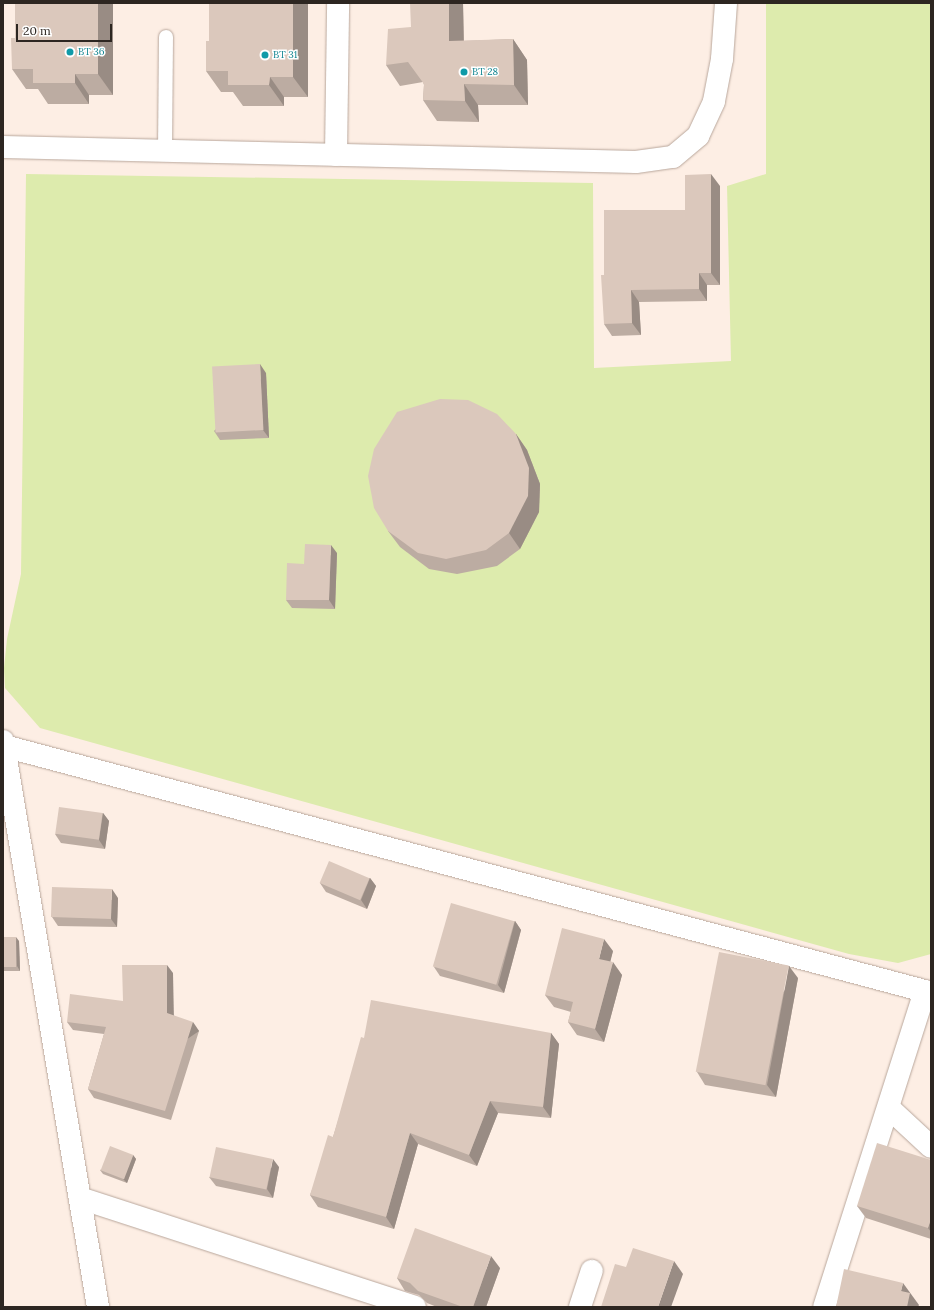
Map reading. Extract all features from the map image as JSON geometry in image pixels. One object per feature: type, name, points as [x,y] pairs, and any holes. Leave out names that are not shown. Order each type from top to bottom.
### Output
[{"type":"street","points":[[336,155],[338,3]]},
{"type":"street","points":[[3,147],[636,162],[674,157],[698,136],[714,101],[722,60],[726,3]]},
{"type":"street","points":[[98,1307],[80,1198],[11,836],[3,743],[925,991],[889,1108],[824,1307]]},
{"type":"street","points":[[889,1108],[931,1147]]},
{"type":"street","points":[[80,1198],[415,1307]]},
{"type":"street","points":[[580,1307],[592,1271]]},
{"type":"lane","points":[[165,151],[166,37]]},
{"type":"green space","points":[[766,3],[931,3],[931,954],[898,963],[849,954],[40,728],[5,688],[4,668],[7,639],[21,574],[26,174],[593,183],[594,368],[731,361],[727,186],[766,174]]},
{"type":"building","name":"BT 36","points":[[15,3],[98,3],[98,74],[75,74],[75,83],[33,83],[33,69],[12,69],[11,38],[15,38]]},
{"type":"building","name":"BT 31","points":[[209,3],[293,3],[293,77],[270,77],[269,85],[228,85],[228,71],[206,71],[206,41],[209,41]]},
{"type":"building","name":"BT 28","points":[[410,3],[449,3],[449,41],[513,39],[514,85],[464,84],[465,101],[423,100],[424,84],[408,62],[386,65],[388,29],[411,27]]},
{"type":"building","points":[[711,174],[711,273],[699,273],[699,289],[631,290],[632,323],[604,324],[601,275],[604,275],[604,210],[685,210],[685,175]]},
{"type":"building","points":[[260,364],[263,430],[216,432],[212,367]]},
{"type":"building","points":[[440,399],[468,400],[497,414],[516,434],[529,468],[528,496],[509,533],[486,550],[446,559],[418,553],[388,531],[374,508],[368,476],[374,449],[397,412]]},
{"type":"building","points":[[305,544],[331,545],[329,600],[286,600],[287,563],[304,564]]},
{"type":"building","points":[[59,807],[103,813],[99,840],[55,834]]},
{"type":"building","points":[[329,861],[370,878],[360,900],[320,883]]},
{"type":"building","points":[[52,887],[112,889],[111,919],[51,917]]},
{"type":"building","points":[[451,903],[514,921],[496,985],[433,966]]},
{"type":"building","points":[[562,928],[604,939],[599,959],[613,962],[595,1029],[568,1022],[573,1002],[545,995]]},
{"type":"building","points":[[3,937],[16,937],[16,967],[3,967]]},
{"type":"building","points":[[719,952],[789,966],[765,1085],[696,1072]]},
{"type":"building","points":[[122,965],[167,965],[167,1013],[193,1022],[165,1111],[88,1089],[106,1027],[67,1022],[70,994],[123,1001]]},
{"type":"building","points":[[371,1000],[551,1033],[543,1107],[490,1101],[469,1155],[410,1133],[386,1217],[310,1195],[328,1135],[333,1137],[361,1037],[364,1038]]},
{"type":"building","points":[[877,1143],[931,1160],[931,1219],[928,1228],[857,1206]]},
{"type":"building","points":[[110,1146],[133,1155],[124,1179],[101,1170]]},
{"type":"building","points":[[216,1147],[273,1159],[266,1189],[210,1177]]},
{"type":"building","points":[[415,1228],[491,1256],[473,1307],[463,1307],[418,1291],[410,1283],[397,1278]]},
{"type":"building","points":[[633,1248],[674,1261],[658,1307],[601,1307],[615,1264],[626,1267]]},
{"type":"building","points":[[844,1269],[903,1283],[901,1291],[910,1293],[907,1307],[836,1307]]},
{"type":"place","name":"BT 36","points":[[70,52]]},
{"type":"place","name":"BT 31","points":[[265,55]]},
{"type":"place","name":"BT 28","points":[[464,72]]}]
